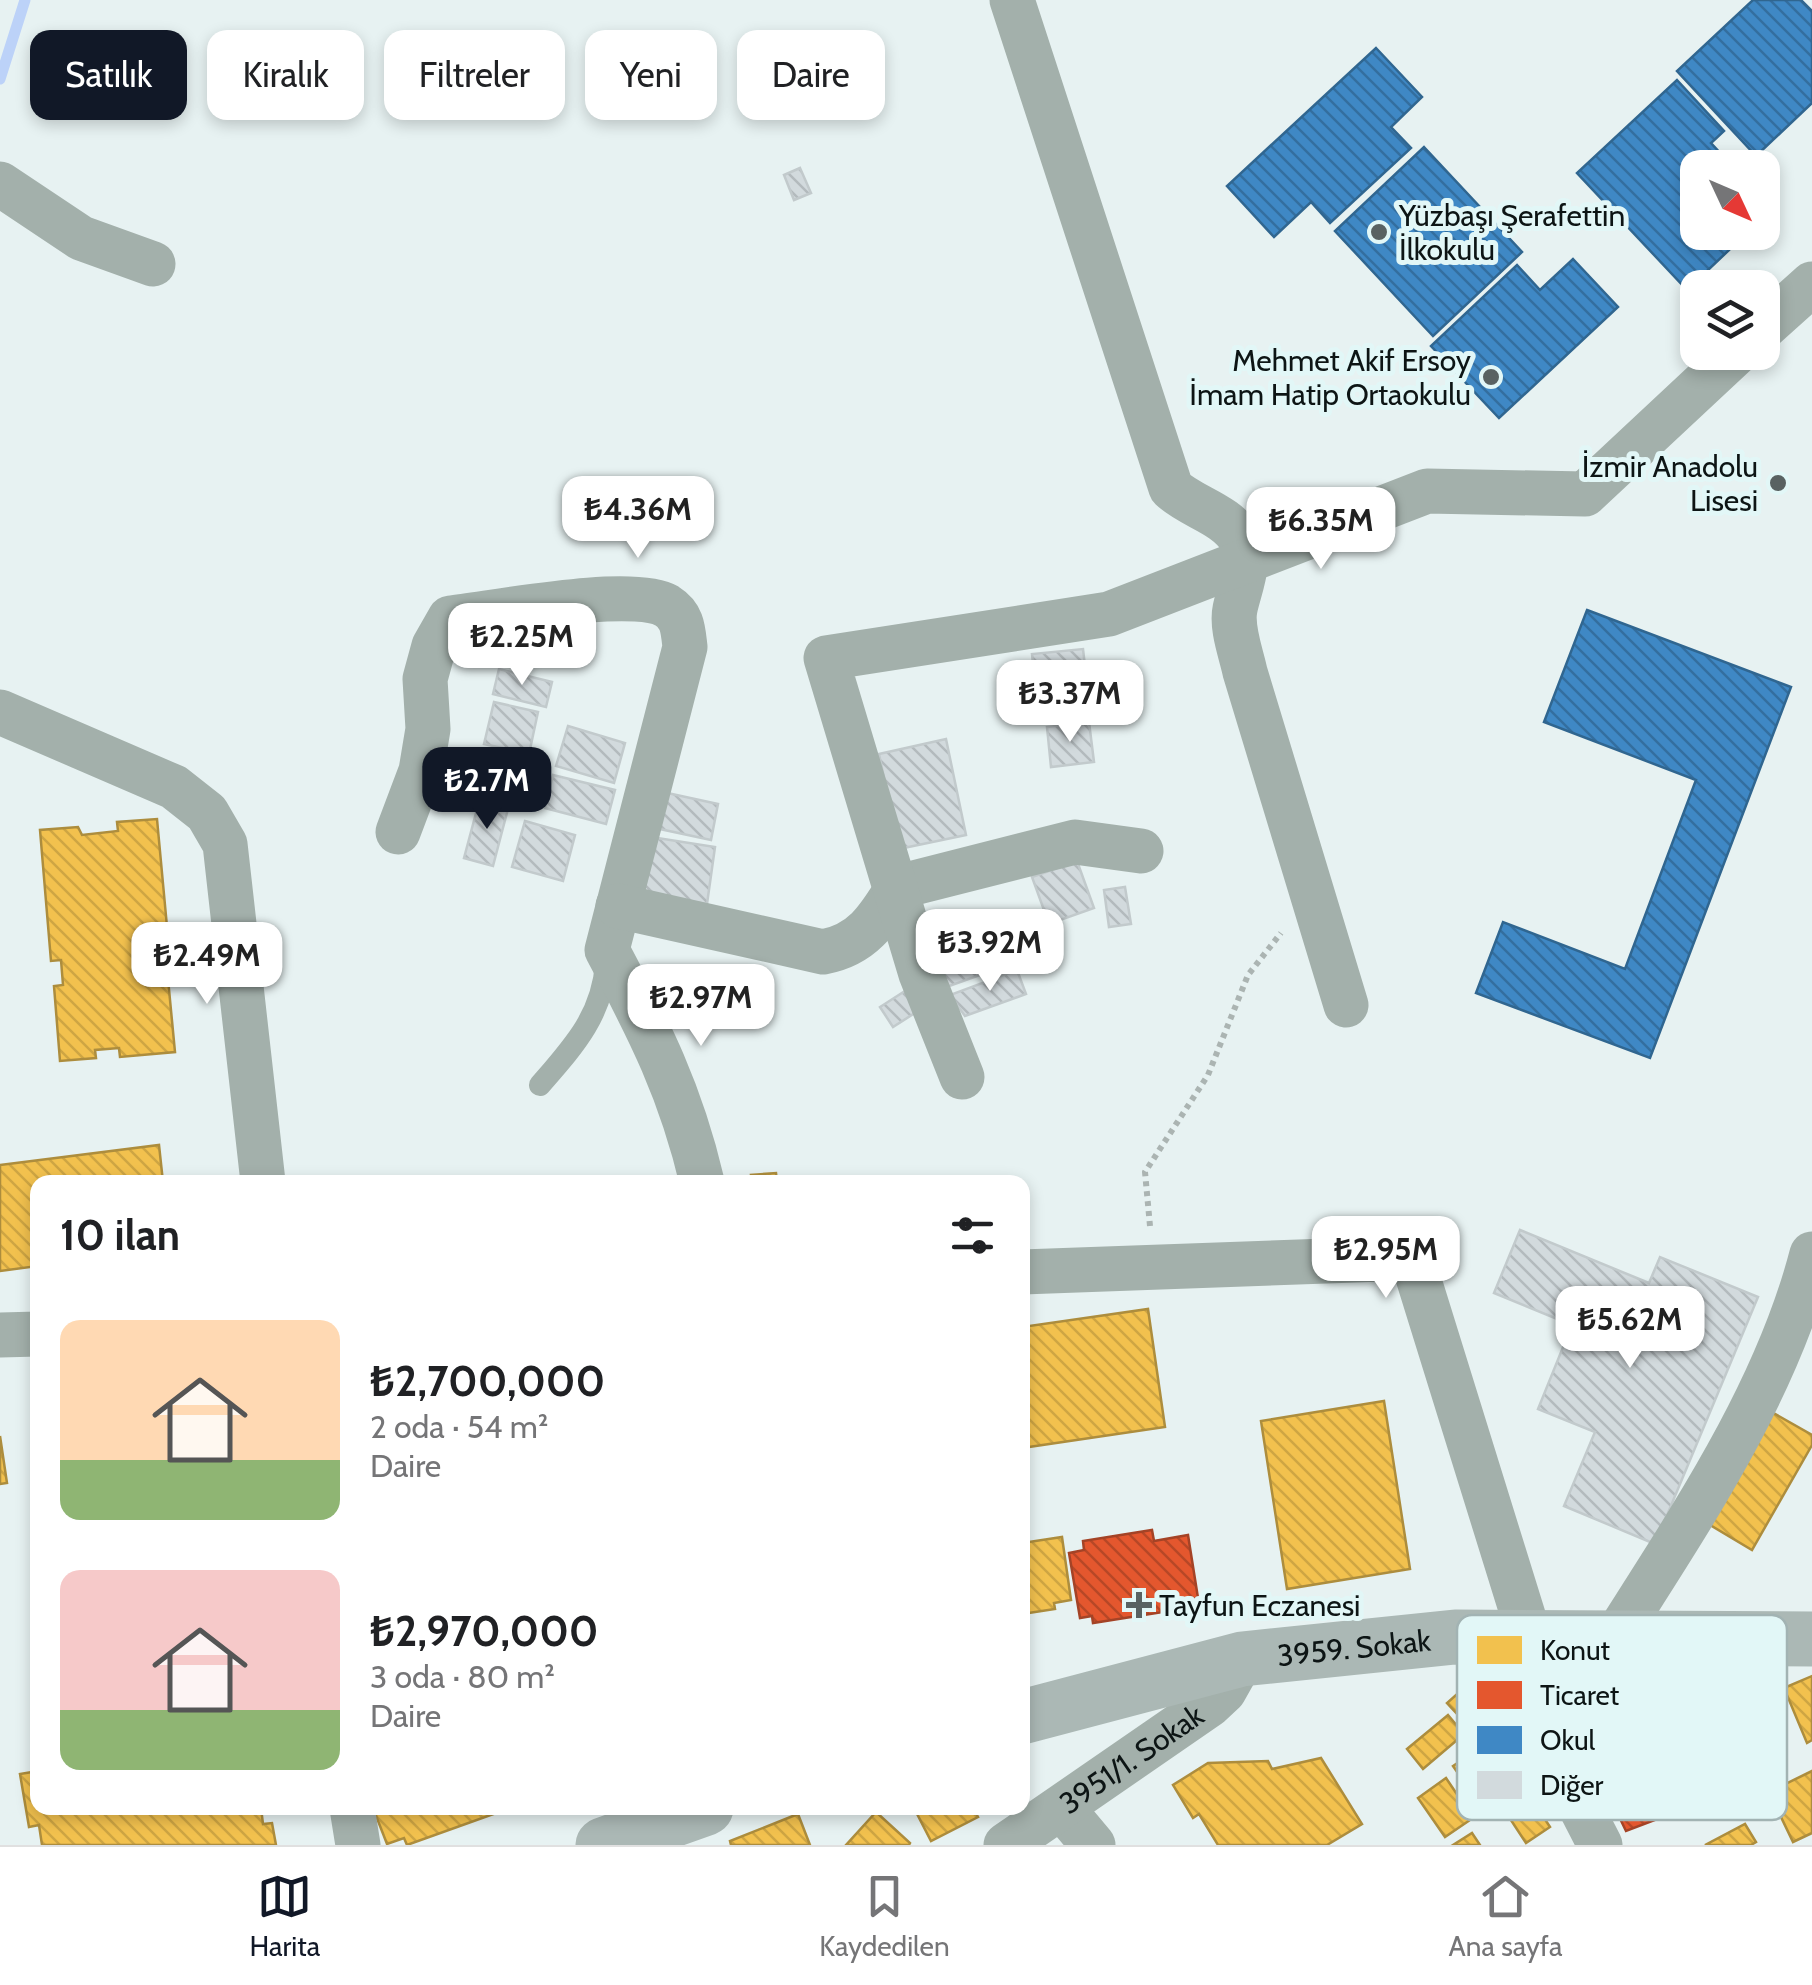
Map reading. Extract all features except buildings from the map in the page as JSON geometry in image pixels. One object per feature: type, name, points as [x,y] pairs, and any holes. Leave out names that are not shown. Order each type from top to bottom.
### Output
[{"type":"street","points":[[1012,0],[1171,488],[1188,505],[1210,512],[1241,539],[1246,561],[1233,616],[1245,672],[1346,1005]]},
{"type":"street","points":[[0,184],[81,238],[153,264]]},
{"type":"street","points":[[1780,313],[1812,284]]},
{"type":"street","points":[[962,1077],[921,974],[898,887],[826,658],[1109,614],[1428,490],[1586,494],[1718,370]]},
{"type":"street","points":[[398,832],[421,771],[428,729],[425,679],[434,646],[450,618],[628,597],[666,605],[682,620],[684,647],[607,950],[669,1068],[687,1117],[700,1175]]},
{"type":"street","points":[[0,712],[174,787],[207,812],[225,844],[262,1175]]},
{"type":"street","points":[[618,906],[822,952],[849,947],[878,920],[898,887],[1075,842],[1140,851]]},
{"type":"street","points":[[1630,1615],[1707,1494],[1798,1308],[1812,1254]]},
{"type":"street","points":[[1030,1272],[1412,1258],[1511,1615]]},
{"type":"street","points":[[0,1335],[30,1334]]},
{"type":"street","name":"3959. Sokak","points":[[1030,1715],[1242,1658],[1457,1638]]},
{"type":"street","name":"3959. Sokak","points":[[1787,1639],[1812,1639]]},
{"type":"street","name":"3951/1. Sokak","points":[[1037,1830],[1209,1705],[1224,1691],[1242,1658]]},
{"type":"street","points":[[353,1815],[358,1845]]},
{"type":"street","points":[[602,1845],[686,1815]]},
{"type":"street","points":[[1587,1820],[1600,1845]]},
{"type":"street","points":[[1037,1830],[1093,1845]]},
{"type":"lane","points":[[540,1085],[584,1035],[604,992],[607,950]]},
{"type":"path","points":[[1170,1264],[1148,1222],[1145,1172],[1208,1075],[1248,975],[1274,940],[1316,903]]},
{"type":"waterway","points":[[0,79],[25,0]]},
{"type":"place","name":"Yüzbaşı Şerafettin İlkokulu","points":[[1379,232]]},
{"type":"place","name":"Mehmet Akif Ersoy İmam Hatip Ortaokulu","points":[[1491,377]]},
{"type":"place","name":"İzmir Anadolu Lisesi","points":[[1778,483]]},
{"type":"place","name":"Tayfun Eczanesi","points":[[1139,1605]]}]
